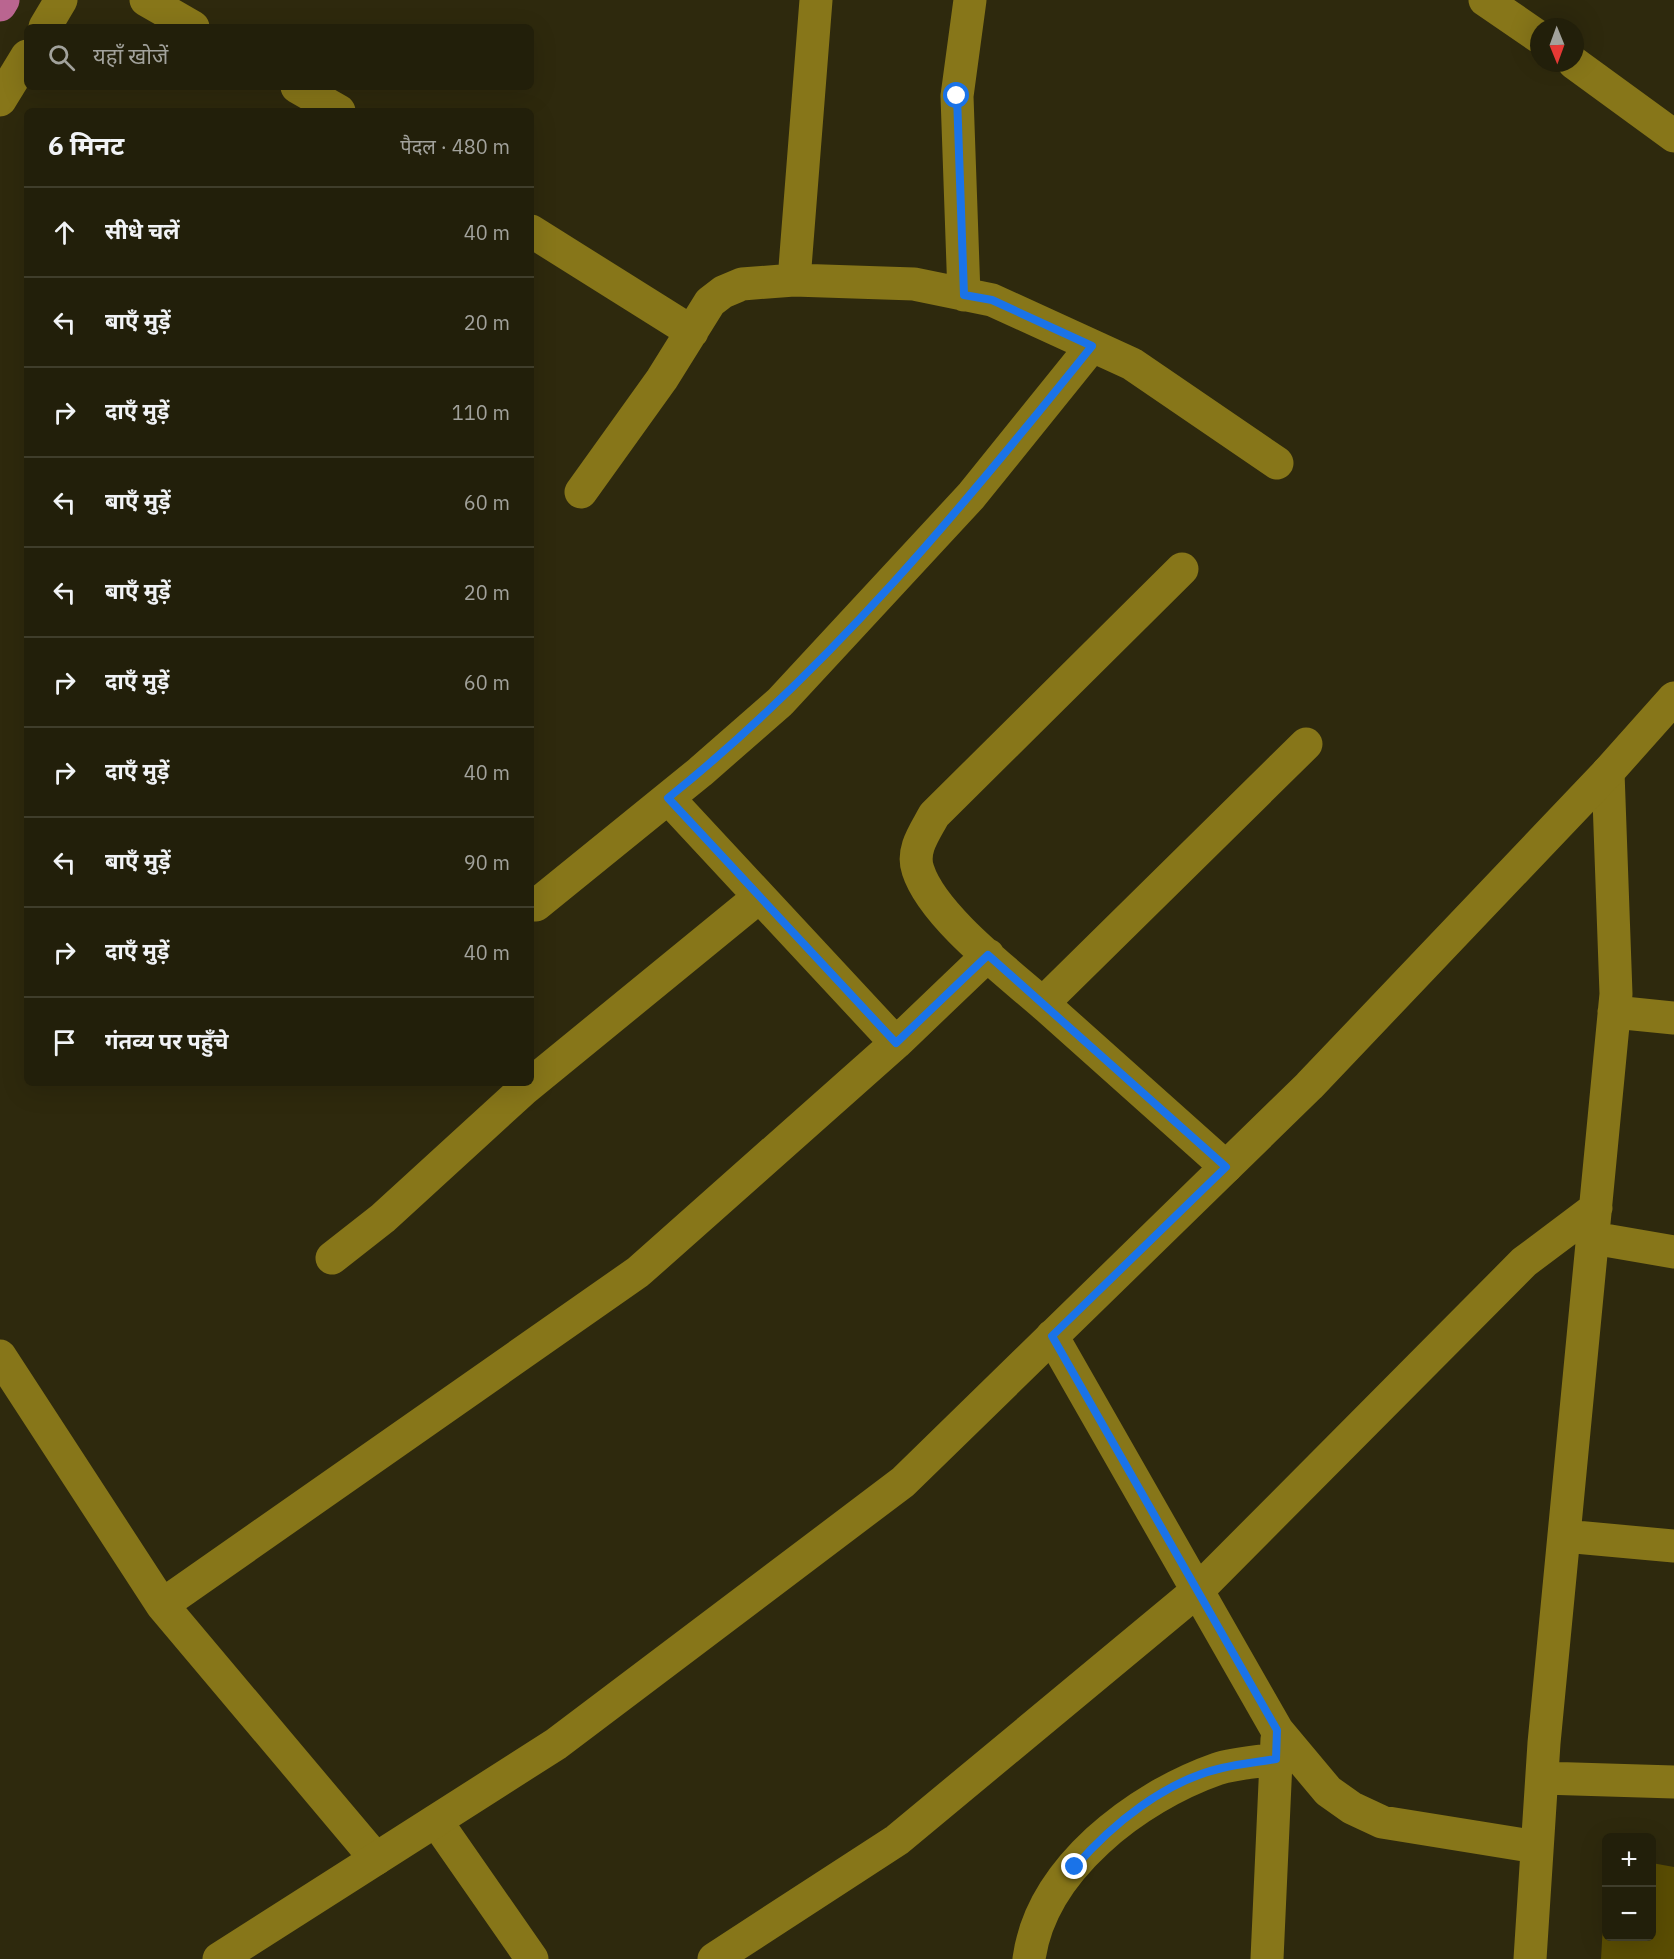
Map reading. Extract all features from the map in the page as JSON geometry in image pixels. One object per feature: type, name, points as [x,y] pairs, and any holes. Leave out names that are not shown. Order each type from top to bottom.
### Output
[{"type":"highway","points":[[0,5],[3,0]]},
{"type":"street","points":[[47,24],[62,0]]},
{"type":"street","points":[[146,0],[188,24]]},
{"type":"street","points":[[794,280],[816,0]]},
{"type":"street","points":[[964,295],[957,96],[970,0]]},
{"type":"street","points":[[1485,0],[1530,31]]},
{"type":"street","points":[[0,100],[24,61]]},
{"type":"street","points":[[1584,70],[1674,136]]},
{"type":"street","points":[[302,90],[334,108]]},
{"type":"street","points":[[534,233],[692,332]]},
{"type":"street","points":[[581,492],[663,379],[710,302],[723,291],[742,284],[794,280],[914,284],[992,300],[1132,364],[1277,463]]},
{"type":"street","points":[[536,905],[668,798],[780,702],[971,496],[1092,346]]},
{"type":"street","points":[[1182,569],[933,815],[916,848],[917,868],[925,887],[945,913],[988,955],[1226,1167]]},
{"type":"street","points":[[219,1959],[556,1744],[903,1482],[1308,1086],[1608,772],[1674,698]]},
{"type":"street","points":[[1042,1003],[1306,744]]},
{"type":"street","points":[[1530,1959],[1542,1778],[1616,994],[1608,772]]},
{"type":"street","points":[[668,798],[896,1043]]},
{"type":"street","points":[[534,1081],[759,897]]},
{"type":"street","points":[[162,1605],[639,1272],[896,1043],[988,955]]},
{"type":"street","points":[[1614,1012],[1674,1018]]},
{"type":"street","points":[[332,1258],[383,1218],[528,1086]]},
{"type":"street","points":[[714,1959],[897,1840],[1197,1591],[1524,1262],[1594,1223],[1674,1252]]},
{"type":"street","points":[[1052,1336],[1197,1591],[1277,1745],[1328,1791],[1352,1808],[1382,1822],[1537,1847]]},
{"type":"street","points":[[0,1356],[162,1605],[376,1859]]},
{"type":"street","points":[[1564,1536],[1674,1546]]},
{"type":"street","points":[[1029,1959],[1050,1895],[1099,1839],[1167,1790],[1277,1745]]},
{"type":"street","points":[[1267,1959],[1277,1745]]},
{"type":"street","points":[[1542,1778],[1674,1782]]},
{"type":"street","points":[[436,1821],[532,1959]]},
{"type":"shaded area","points":[[1656,1864],[1674,1867],[1674,1959],[1601,1959],[1602,1941],[1656,1941]]},
{"type":"route","points":[[957,96],[964,295],[992,300],[1092,346],[971,496],[780,702],[668,798],[896,1043],[988,955],[1226,1167],[1052,1336],[1277,1730],[1276,1759],[1220,1768],[1167,1790],[1099,1839],[1075,1867]]}]
